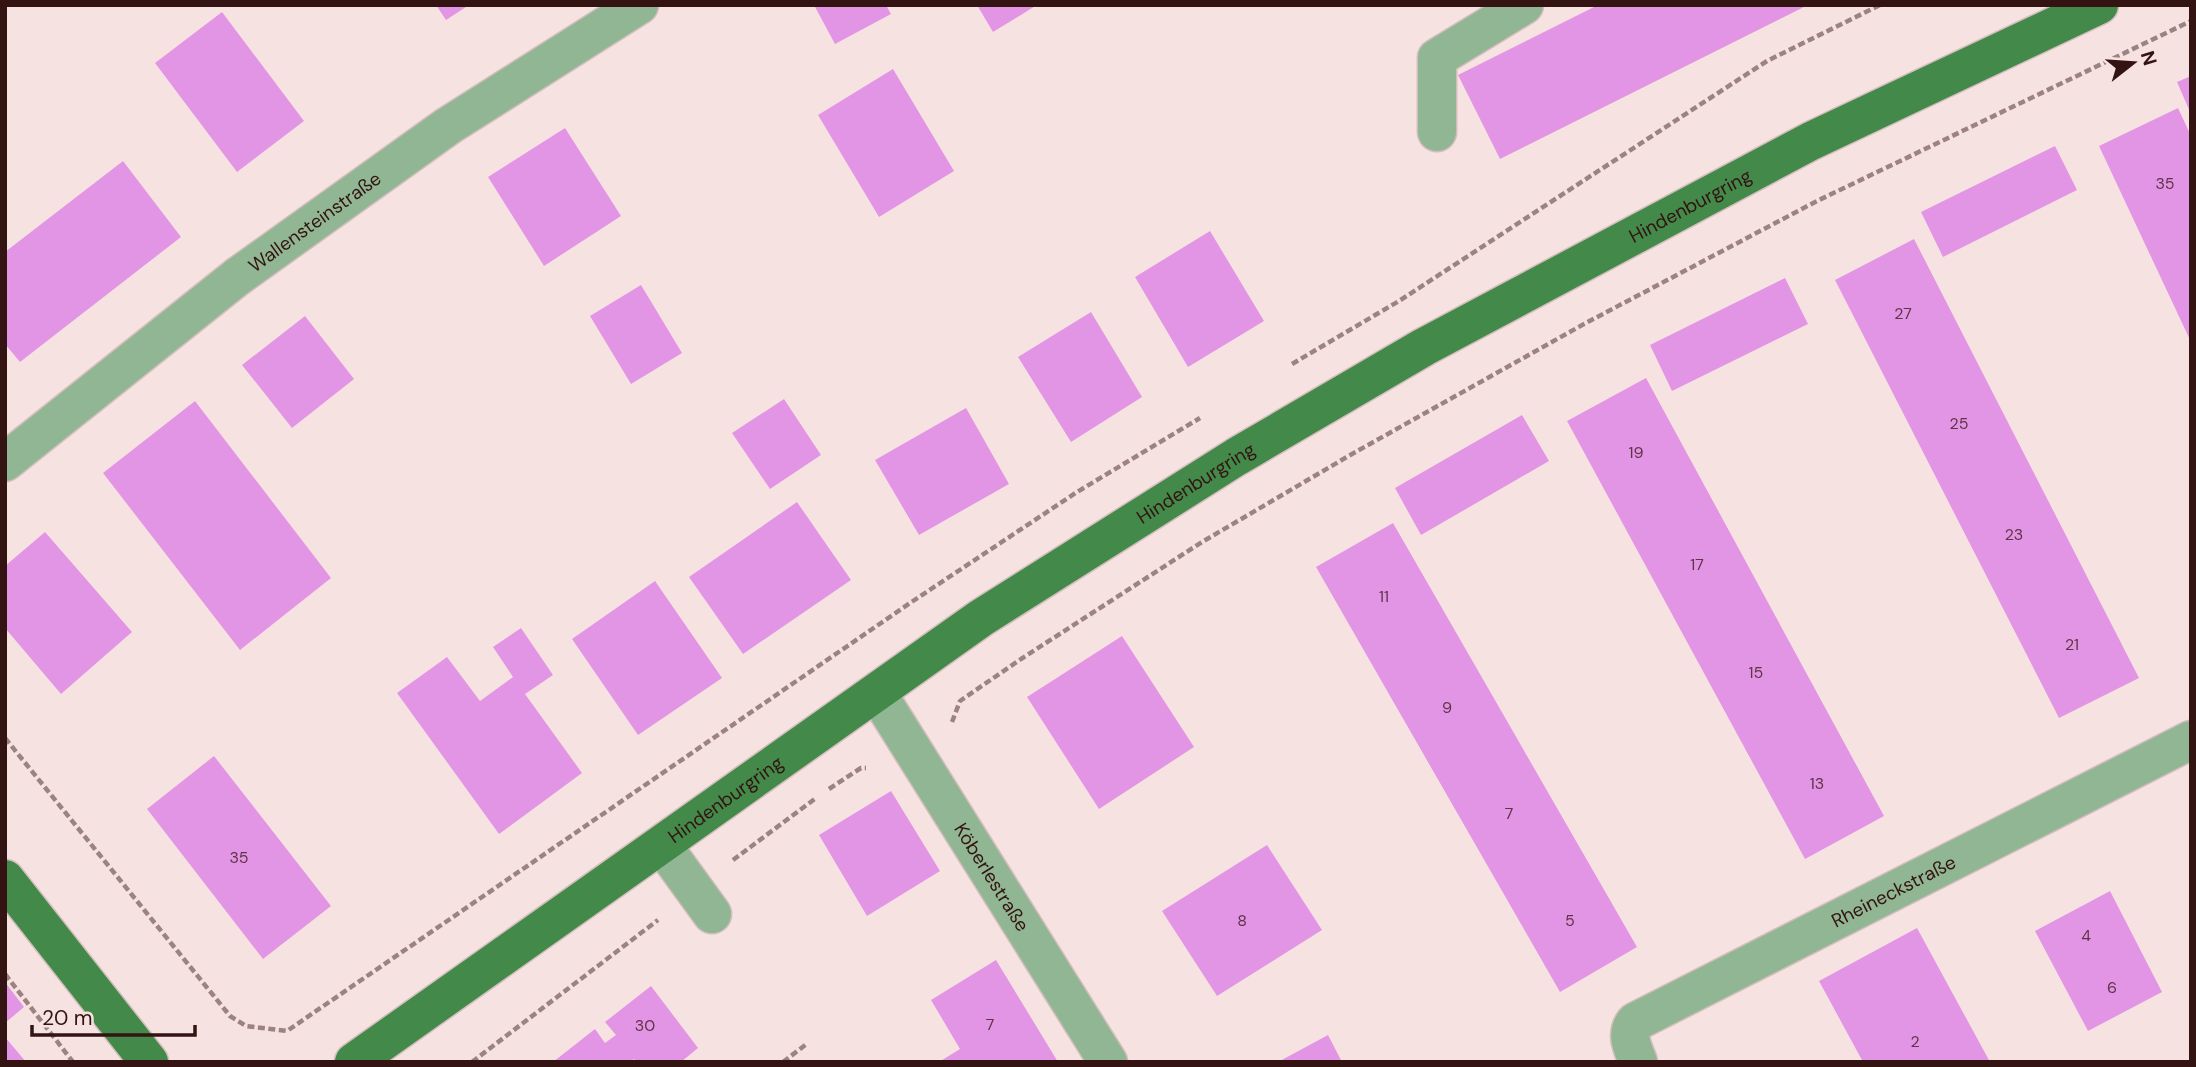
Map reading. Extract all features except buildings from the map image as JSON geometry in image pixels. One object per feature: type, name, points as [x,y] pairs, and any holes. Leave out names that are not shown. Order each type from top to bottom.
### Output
[{"type":"main road","name":"Hindenburgring","points":[[354,1062],[981,618],[1236,457],[1424,347],[1811,141],[2099,5]]},
{"type":"main road","points":[[5,879],[149,1062]]},
{"type":"street","name":"Wallensteinstraße","points":[[5,462],[237,277],[448,126],[639,5]]},
{"type":"street","points":[[1437,132],[1437,58],[1524,5]]},
{"type":"street","name":"Köberlestraße","points":[[877,693],[1108,1062]]},
{"type":"street","name":"Rheineckstraße","points":[[1638,1062],[1630,1036],[1630,1028],[1635,1022],[2191,740]]},
{"type":"street","points":[[662,845],[712,914]]},
{"type":"path","points":[[952,720],[960,701],[1087,615],[1212,536],[1410,421],[1584,324],[1817,201],[2191,21]]},
{"type":"path","points":[[5,738],[230,1016],[246,1026],[287,1031]]},
{"type":"path","points":[[5,974],[73,1062]]},
{"type":"path","points":[[783,1062],[808,1043]]}]
